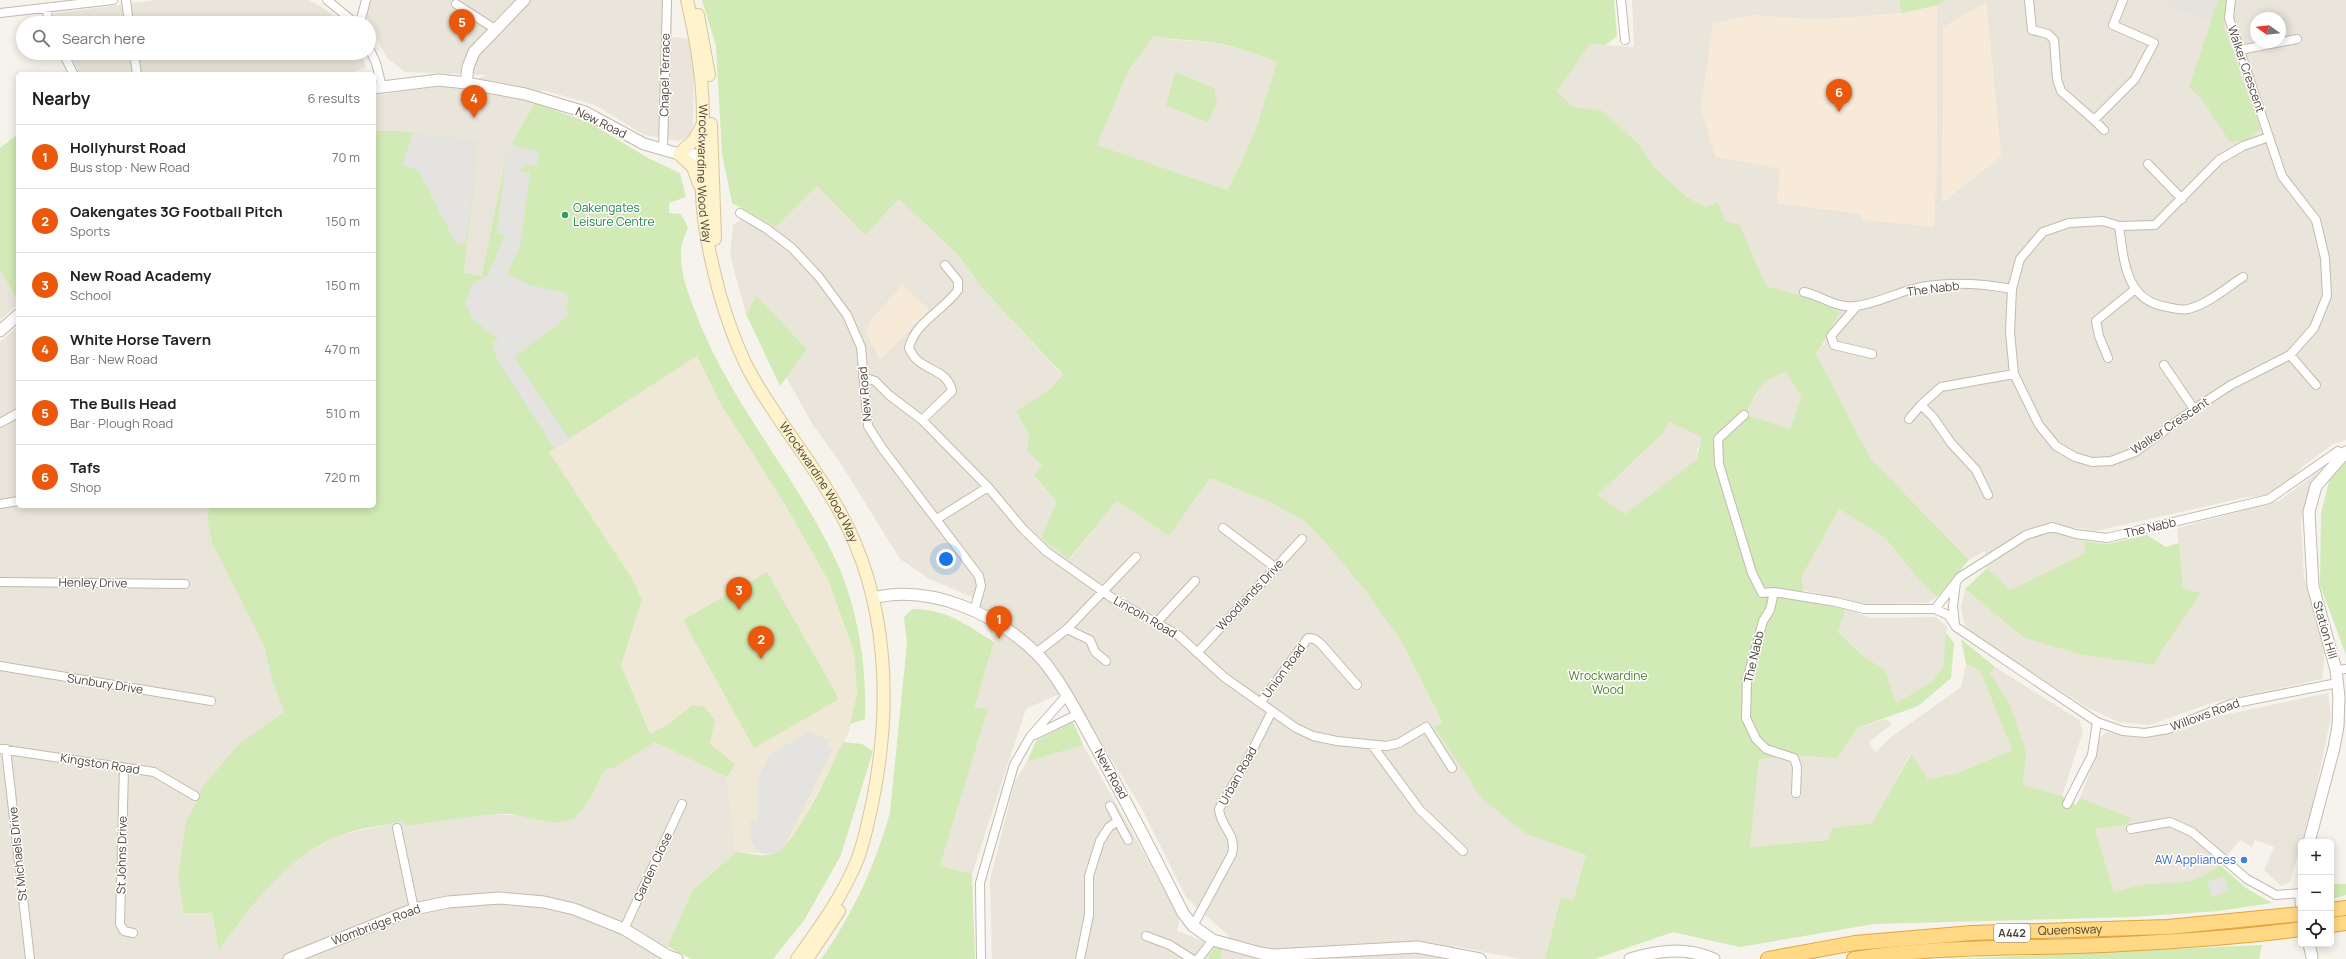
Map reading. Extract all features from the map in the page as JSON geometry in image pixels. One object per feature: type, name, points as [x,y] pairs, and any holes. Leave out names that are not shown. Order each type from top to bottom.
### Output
[{"type":"highway","points":[[2334,910],[2346,908]]},
{"type":"highway","name":"Queensway","points":[[1768,959],[1856,943],[1964,934],[2161,928],[2258,920],[2298,914]]},
{"type":"highway","points":[[2334,925],[2346,923]]},
{"type":"highway","name":"Queensway","points":[[1854,959],[1880,955],[1975,948],[2169,942],[2258,935],[2298,929]]},
{"type":"main road","name":"Wrockwardine Wood Way","points":[[688,0],[700,66],[703,123],[715,242],[722,279],[736,324],[763,382],[824,473],[862,538],[888,641],[891,693],[891,733],[885,780],[872,837],[862,867],[830,927],[807,959]]},
{"type":"main road","name":"Wrockwardine Wood Way","points":[[695,0],[707,55],[707,155],[701,191],[703,213],[715,275],[740,349],[755,380],[822,480],[842,514],[877,597],[884,689],[883,726],[878,773],[868,822],[858,857],[840,896],[797,959]]},
{"type":"main road","points":[[701,191],[693,167],[679,154],[694,140],[703,123]]},
{"type":"street","points":[[0,13],[113,0]]},
{"type":"street","points":[[126,0],[128,16]]},
{"type":"street","points":[[327,0],[346,16]]},
{"type":"street","points":[[362,16],[366,0]]},
{"type":"street","points":[[466,83],[468,67],[474,52],[524,0]]},
{"type":"street","name":"Chapel Terrace","points":[[664,150],[667,0]]},
{"type":"street","points":[[1621,0],[1625,40]]},
{"type":"street","points":[[2029,0],[2032,30],[2048,34],[2054,40],[2057,78],[2061,91],[2104,130]]},
{"type":"street","points":[[2094,120],[2136,79],[2154,43],[2113,25],[2123,0]]},
{"type":"street","name":"Walker Crescent","points":[[2231,0],[2229,18],[2240,50],[2269,137],[2282,176],[2316,220],[2325,258],[2327,296],[2314,328],[2290,355],[2231,385],[2194,409],[2135,452],[2111,461],[2092,462],[2075,458],[2056,446],[2039,425],[2014,374],[2010,332],[2012,289],[2020,259],[2043,232],[2069,223],[2102,221],[2119,226],[2155,225],[2219,160],[2243,146],[2269,137]]},
{"type":"street","points":[[456,4],[495,29]]},
{"type":"street","points":[[46,8],[47,16]]},
{"type":"street","points":[[2240,50],[2297,39]]},
{"type":"street","points":[[66,60],[71,72]]},
{"type":"street","points":[[135,60],[137,72]]},
{"type":"street","points":[[375,60],[378,87]]},
{"type":"street","name":"New Road","points":[[378,87],[439,80],[466,83],[525,94],[585,112],[635,140],[664,150],[679,154],[707,155]]},
{"type":"street","points":[[2148,164],[2182,199]]},
{"type":"street","name":"New Road","points":[[740,213],[762,226],[792,248],[835,297],[854,327],[860,341],[868,426],[882,448],[979,576],[981,586],[974,611]]},
{"type":"street","points":[[2119,226],[2124,259],[2134,290],[2145,300],[2162,307],[2187,310],[2206,301],[2243,277]]},
{"type":"street","points":[[922,420],[952,391],[950,383],[944,376],[917,359],[909,348],[912,337],[920,327],[958,290],[958,281],[945,265]]},
{"type":"street","name":"The Nabb","points":[[1856,307],[1911,290],[1954,284],[1984,284],[2012,289]]},
{"type":"street","points":[[2108,358],[2099,336],[2096,321],[2134,290]]},
{"type":"street","points":[[1804,292],[1817,295],[1826,301],[1842,306],[1856,307]]},
{"type":"street","points":[[1856,307],[1831,336],[1834,345],[1872,354]]},
{"type":"street","points":[[0,331],[16,317]]},
{"type":"street","points":[[2290,355],[2316,385]]},
{"type":"street","points":[[2164,365],[2194,409]]},
{"type":"street","points":[[1909,419],[1920,405],[1941,387],[2014,374]]},
{"type":"street","name":"Lincoln Road","points":[[863,377],[875,381],[889,395],[922,420],[988,487],[1033,540],[1127,607],[1178,634],[1224,677],[1296,728],[1313,736],[1336,741],[1387,746],[1400,743],[1426,727],[1452,768]]},
{"type":"street","points":[[1920,405],[1933,417],[1951,443],[1976,470],[1988,495]]},
{"type":"street","points":[[0,424],[16,414]]},
{"type":"street","points":[[1744,415],[1718,439],[1719,464],[1752,573],[1762,593],[1774,592],[1836,602],[1864,609],[1935,609],[1948,615],[1956,627]]},
{"type":"street","name":"The Nabb","points":[[1935,609],[1960,577],[2026,535],[2052,527],[2076,534],[2107,538],[2269,499],[2324,459],[2338,451],[2345,453]]},
{"type":"street","name":"Station Hill","points":[[2310,839],[2336,741],[2338,726],[2337,683],[2341,669],[2313,586],[2308,512],[2316,486],[2345,453]]},
{"type":"street","points":[[937,519],[988,487]]},
{"type":"street","points":[[0,504],[16,501]]},
{"type":"street","points":[[1223,528],[1276,568]]},
{"type":"street","name":"Woodlands Drive","points":[[1198,652],[1302,539]]},
{"type":"street","points":[[1036,653],[1067,628],[1136,556]]},
{"type":"street","points":[[1157,622],[1195,581]]},
{"type":"street","name":"Henley Drive","points":[[0,582],[185,584]]},
{"type":"street","points":[[1956,582],[1953,606],[1956,627]]},
{"type":"street","name":"The Nabb","points":[[1774,592],[1770,610],[1763,621],[1747,680],[1746,718],[1756,739],[1766,749],[1794,758],[1797,767],[1796,793]]},
{"type":"street","name":"New Road","points":[[877,597],[919,595],[974,611],[994,620],[1036,653],[1078,714],[1183,913],[1193,926],[1213,940],[1232,946],[1274,955],[1417,947],[1480,959]]},
{"type":"street","name":"Willows Road","points":[[1956,627],[2097,722],[2123,731],[2145,733],[2168,729],[2231,704],[2337,683]]},
{"type":"street","points":[[1067,628],[1090,640],[1095,652],[1106,661]]},
{"type":"street","name":"Union Road","points":[[1261,702],[1308,638],[1315,639],[1321,644],[1357,685]]},
{"type":"street","name":"Sunbury Drive","points":[[0,666],[211,701]]},
{"type":"street","points":[[981,959],[980,883],[1014,765],[1030,737],[1066,696]]},
{"type":"street","name":"Urban Road","points":[[1193,926],[1232,854],[1234,845],[1234,839],[1223,825],[1219,809],[1247,761],[1272,711]]},
{"type":"street","points":[[1030,737],[1078,714]]},
{"type":"street","points":[[2067,804],[2092,754],[2097,722]]},
{"type":"street","points":[[1372,745],[1420,810],[1463,851]]},
{"type":"street","name":"Kingston Road","points":[[3,749],[154,772],[195,796]]},
{"type":"street","name":"St Michaels Drive","points":[[3,749],[30,959]]},
{"type":"street","name":"St Johns Drive","points":[[124,768],[120,924],[124,931],[133,933]]},
{"type":"street","name":"Garden Close","points":[[624,929],[682,804]]},
{"type":"street","points":[[1110,806],[1128,840]]},
{"type":"street","points":[[1080,959],[1089,914],[1089,876],[1100,841],[1109,827],[1118,821]]},
{"type":"street","points":[[2131,829],[2170,822],[2192,832],[2247,880],[2276,895],[2298,893]]},
{"type":"street","points":[[397,828],[414,909]]},
{"type":"street","points":[[1449,852],[1456,845]]},
{"type":"street","name":"Wombridge Road","points":[[289,959],[414,909],[448,902],[499,898],[544,902],[574,909],[624,929],[672,958]]},
{"type":"street","points":[[1146,936],[1170,945],[1192,959]]},
{"type":"street","points":[[1198,959],[1213,940]]},
{"type":"street","points":[[2310,947],[2313,958]]},
{"type":"street","points":[[1630,959],[1668,950],[1703,954],[1714,959]]},
{"type":"shaded area","points":[[157,0],[308,0],[322,7],[333,16],[51,16],[50,14]]},
{"type":"shaded area","points":[[369,0],[672,0],[672,37],[690,39],[694,71],[693,125],[688,137],[679,141],[644,135],[595,105],[543,90],[514,139],[511,153],[507,152],[483,276],[464,273],[479,141],[401,131],[376,131],[376,96],[423,88],[461,86],[487,75],[405,72],[387,58],[376,37],[376,16],[366,16]]},
{"type":"shaded area","points":[[1632,0],[2346,0],[2346,440],[2333,444],[2302,467],[2277,494],[2243,498],[2096,531],[2072,527],[2084,541],[2085,553],[2010,590],[1987,568],[1985,551],[1969,560],[1871,459],[1816,354],[1824,344],[1828,329],[1839,312],[1799,295],[1766,286],[1740,225],[1725,221],[1718,202],[1706,207],[1687,197],[1654,167],[1639,144],[1601,110],[1573,107],[1556,90],[1590,44],[1634,47]],"holes":[[[1986,2],[2001,156],[1943,202]],[[1937,6],[1937,168],[1861,220],[1863,214],[1778,203],[1781,169],[1753,15],[1816,20],[1902,13]]]},
{"type":"shaded area","points":[[2164,0],[2218,0],[2213,18],[2208,20],[2175,9]]},
{"type":"shaded area","points":[[1986,2],[2001,156],[1942,202],[1943,27]]},
{"type":"shaded area","points":[[1937,5],[1937,168],[1934,227],[1861,220],[1862,214],[1777,203],[1780,169],[1715,157],[1701,108],[1713,23],[1753,15],[1816,20],[1902,13]]},
{"type":"shaded area","points":[[1154,36],[1175,40],[1209,42],[1241,49],[1277,62],[1254,134],[1228,190],[1097,145],[1128,72]]},
{"type":"shaded area","points":[[73,60],[364,60],[366,67],[353,72],[76,72],[78,70]]},
{"type":"shaded area","points":[[413,133],[479,141],[466,242],[461,244],[455,242],[419,171],[402,164]]},
{"type":"shaded area","points":[[512,145],[539,152],[537,166],[524,165],[520,172],[530,173],[520,246],[507,274],[529,285],[566,293],[569,304],[565,306],[569,313],[557,325],[514,357],[570,440],[555,449],[497,360],[492,343],[499,339],[473,320],[468,307],[464,306],[473,283],[488,275],[505,235],[497,234],[507,152],[511,153]]},
{"type":"shaded area","points":[[817,186],[865,235],[899,199],[959,256],[981,287],[1063,376],[1049,390],[1016,411],[1029,435],[1028,450],[1042,465],[1034,477],[1057,502],[1070,559],[1117,501],[1169,536],[1210,478],[1270,502],[1303,520],[1325,542],[1368,594],[1404,646],[1442,723],[1434,727],[1528,835],[1586,855],[1573,901],[1561,898],[1545,959],[1520,959],[1455,946],[1449,959],[992,959],[990,880],[1015,781],[1027,762],[1083,745],[1180,917],[1177,931],[1222,948],[1229,936],[1187,899],[1141,807],[1068,690],[1026,709],[972,874],[940,866],[988,709],[975,708],[994,642],[974,598],[929,579],[900,559],[841,464],[813,425],[786,377],[807,349],[756,297],[746,314],[730,255],[733,225],[752,212],[776,227]],"holes":[[[903,286],[928,310],[880,360],[871,320]]]},
{"type":"shaded area","points":[[0,271],[16,297],[16,306],[0,320]]},
{"type":"shaded area","points":[[903,285],[928,309],[880,360],[866,333],[871,320]]},
{"type":"shaded area","points":[[16,328],[16,508],[210,508],[207,518],[212,543],[264,646],[272,680],[284,712],[240,743],[184,913],[212,913],[219,949],[260,894],[293,861],[339,835],[404,821],[405,826],[493,814],[574,819],[586,806],[605,770],[616,767],[655,742],[727,777],[736,852],[692,891],[661,959],[0,959],[0,342]]},
{"type":"shaded area","points":[[697,356],[719,401],[784,503],[829,582],[854,652],[857,694],[849,732],[801,823],[783,849],[775,854],[736,852],[727,777],[655,742],[650,734],[621,665],[642,600],[633,580],[549,452]]},
{"type":"shaded area","points":[[1786,372],[1801,397],[1790,429],[1745,415],[1762,384],[1775,374]]},
{"type":"shaded area","points":[[1669,422],[1703,437],[1697,450],[1696,460],[1625,515],[1598,495],[1663,433]]},
{"type":"shaded area","points":[[2331,462],[2310,487],[2301,522],[2304,577],[2325,652],[2322,679],[2211,703],[2150,725],[2119,722],[2088,708],[1993,647],[1965,626],[1961,607],[1965,589],[2024,638],[2082,655],[2154,665],[2162,650],[2200,593],[2183,588],[2177,528],[2279,501]]},
{"type":"shaded area","points":[[1839,509],[1885,538],[1920,581],[1937,597],[1927,603],[1864,604],[1803,590],[1802,576]]},
{"type":"shaded area","points":[[1845,609],[1871,618],[1936,617],[1947,627],[1943,666],[1932,682],[1896,703],[1885,670],[1862,655],[1838,632]]},
{"type":"shaded area","points":[[1966,664],[1980,671],[2012,750],[1957,773],[1928,779],[1910,754],[1872,823],[1833,828],[1828,840],[1750,847],[1759,759],[1809,756],[1837,759],[1857,728],[1886,719],[1892,724],[1869,742],[1875,753],[1891,737],[1961,687]]},
{"type":"shaded area","points":[[1995,667],[2079,720],[2083,731],[2062,796],[2023,785],[2026,752],[1990,673]]},
{"type":"shaded area","points":[[2328,693],[2331,716],[2314,800],[2303,839],[2298,839],[2298,855],[2290,882],[2281,886],[2264,870],[2274,847],[2255,840],[2252,847],[2240,840],[2220,865],[2204,877],[2177,884],[2149,884],[2114,892],[2095,829],[2125,825],[2132,818],[2080,798],[2098,751],[2098,739],[2107,732],[2137,738],[2174,733],[2219,716]]},
{"type":"shaded area","points":[[809,731],[830,740],[827,745],[833,748],[783,849],[775,854],[764,854],[757,851],[750,839],[750,821],[758,820],[758,777],[770,755]]},
{"type":"shaded area","points":[[2224,876],[2229,891],[2212,897],[2207,882]]},
{"type":"green space","name":"Wrockwardine Wood","points":[[702,0],[1614,0],[1617,36],[1606,45],[1590,44],[1557,91],[1573,107],[1601,110],[1639,144],[1654,167],[1687,197],[1706,207],[1718,202],[1725,221],[1740,225],[1766,286],[1799,295],[1840,312],[1816,354],[1871,459],[1969,560],[1937,597],[1920,581],[1885,538],[1839,509],[1802,576],[1803,590],[1801,601],[1845,609],[1838,632],[1862,655],[1885,670],[1896,703],[1932,682],[1943,666],[1946,633],[1954,643],[1951,678],[1918,706],[1857,728],[1837,759],[1809,756],[1759,759],[1750,847],[1828,840],[1832,828],[1872,823],[1911,754],[1928,779],[1957,773],[2012,750],[1980,671],[1966,664],[1961,639],[1995,667],[1990,673],[2010,705],[2026,752],[2023,785],[2062,796],[2076,805],[2080,798],[2132,818],[2125,825],[2095,829],[2114,892],[2136,886],[2194,879],[2220,865],[2246,888],[2272,903],[2218,911],[2133,917],[1874,924],[1740,947],[1673,932],[1595,959],[1545,959],[1561,897],[1573,901],[1586,855],[1528,835],[1482,799],[1434,727],[1442,722],[1404,646],[1368,594],[1325,542],[1303,520],[1270,502],[1210,478],[1169,536],[1117,501],[1069,559],[1041,538],[1057,502],[1034,476],[1042,465],[1027,450],[1029,435],[1016,411],[1049,390],[1063,375],[981,287],[959,256],[899,199],[865,235],[817,186],[776,227],[732,203],[722,154],[716,46]],"holes":[[[1154,36],[1218,43],[1244,50],[1277,62],[1254,134],[1228,190],[1097,145],[1128,72]],[[1786,372],[1801,397],[1790,429],[1746,415],[1760,388],[1778,374]],[[1669,422],[1702,437],[1696,460],[1625,514],[1598,495],[1663,433]]]},
{"type":"green space","points":[[1899,0],[1947,0],[1937,5],[1902,13]]},
{"type":"green space","points":[[2218,0],[2226,0],[2224,27],[2260,129],[2247,140],[2230,142],[2201,98],[2189,87]]},
{"type":"green space","points":[[1175,72],[1214,88],[1217,102],[1208,122],[1166,106]]},
{"type":"green space","points":[[535,103],[590,123],[648,158],[680,173],[686,197],[669,203],[669,213],[681,214],[688,227],[681,247],[683,275],[687,291],[710,346],[725,376],[816,522],[841,571],[859,633],[864,676],[865,719],[850,724],[857,694],[854,652],[829,582],[784,503],[719,401],[697,356],[549,452],[633,580],[642,600],[621,665],[650,734],[669,724],[692,705],[704,707],[715,720],[710,744],[735,764],[727,777],[655,742],[616,767],[605,770],[586,806],[574,819],[553,823],[511,814],[493,814],[405,826],[403,821],[345,833],[301,857],[285,870],[257,900],[219,950],[212,913],[184,913],[178,877],[186,823],[204,785],[240,743],[284,712],[272,680],[264,646],[212,543],[207,518],[210,508],[376,508],[376,131],[401,131],[479,141],[464,273],[482,276],[507,152],[511,153],[514,139]]},
{"type":"green space","points":[[16,136],[16,297],[0,271],[0,148]]},
{"type":"green space","points":[[756,296],[807,349],[780,386],[746,314]]},
{"type":"green space","points":[[2346,462],[2346,655],[2320,585],[2321,513],[2330,478]]},
{"type":"green space","points":[[2147,535],[2166,547],[2179,543],[2183,588],[2201,593],[2162,650],[2154,665],[2082,655],[2024,638],[1965,589],[1987,568],[2010,590],[2085,553],[2084,541],[2107,544]]},
{"type":"green space","points":[[767,572],[839,699],[754,748],[683,620]]},
{"type":"green space","points":[[912,609],[936,612],[946,615],[965,624],[994,642],[975,707],[988,709],[940,866],[972,874],[975,959],[821,959],[843,925],[862,889],[878,851],[890,812],[907,643],[904,617]]},
{"type":"green space","points":[[1073,722],[1083,745],[1027,762],[1036,741]]},
{"type":"green space","points":[[843,742],[862,744],[873,751],[841,855],[805,919],[773,959],[691,959],[667,946],[692,891],[736,852],[766,855],[775,853],[784,847],[813,803]]},
{"type":"green space","points":[[2334,884],[2346,884],[2346,895],[2334,898]]},
{"type":"green space","points":[[2262,945],[2259,959],[1949,959]]},
{"type":"green space","points":[[1215,946],[1222,948],[1220,959],[1208,959]]},
{"type":"place","name":"The Bulls Head","points":[[462,42]]},
{"type":"place","name":"Tafs","points":[[1839,112]]},
{"type":"place","name":"White Horse Tavern","points":[[474,118]]},
{"type":"place","name":"Oakengates Leisure Centre","points":[[565,215]]},
{"type":"place","name":"New Road Academy","points":[[739,610]]},
{"type":"place","name":"Hollyhurst Road","points":[[999,639]]},
{"type":"place","name":"Oakengates 3G Football Pitch","points":[[761,659]]},
{"type":"place","name":"AW Appliances","points":[[2244,860]]}]
